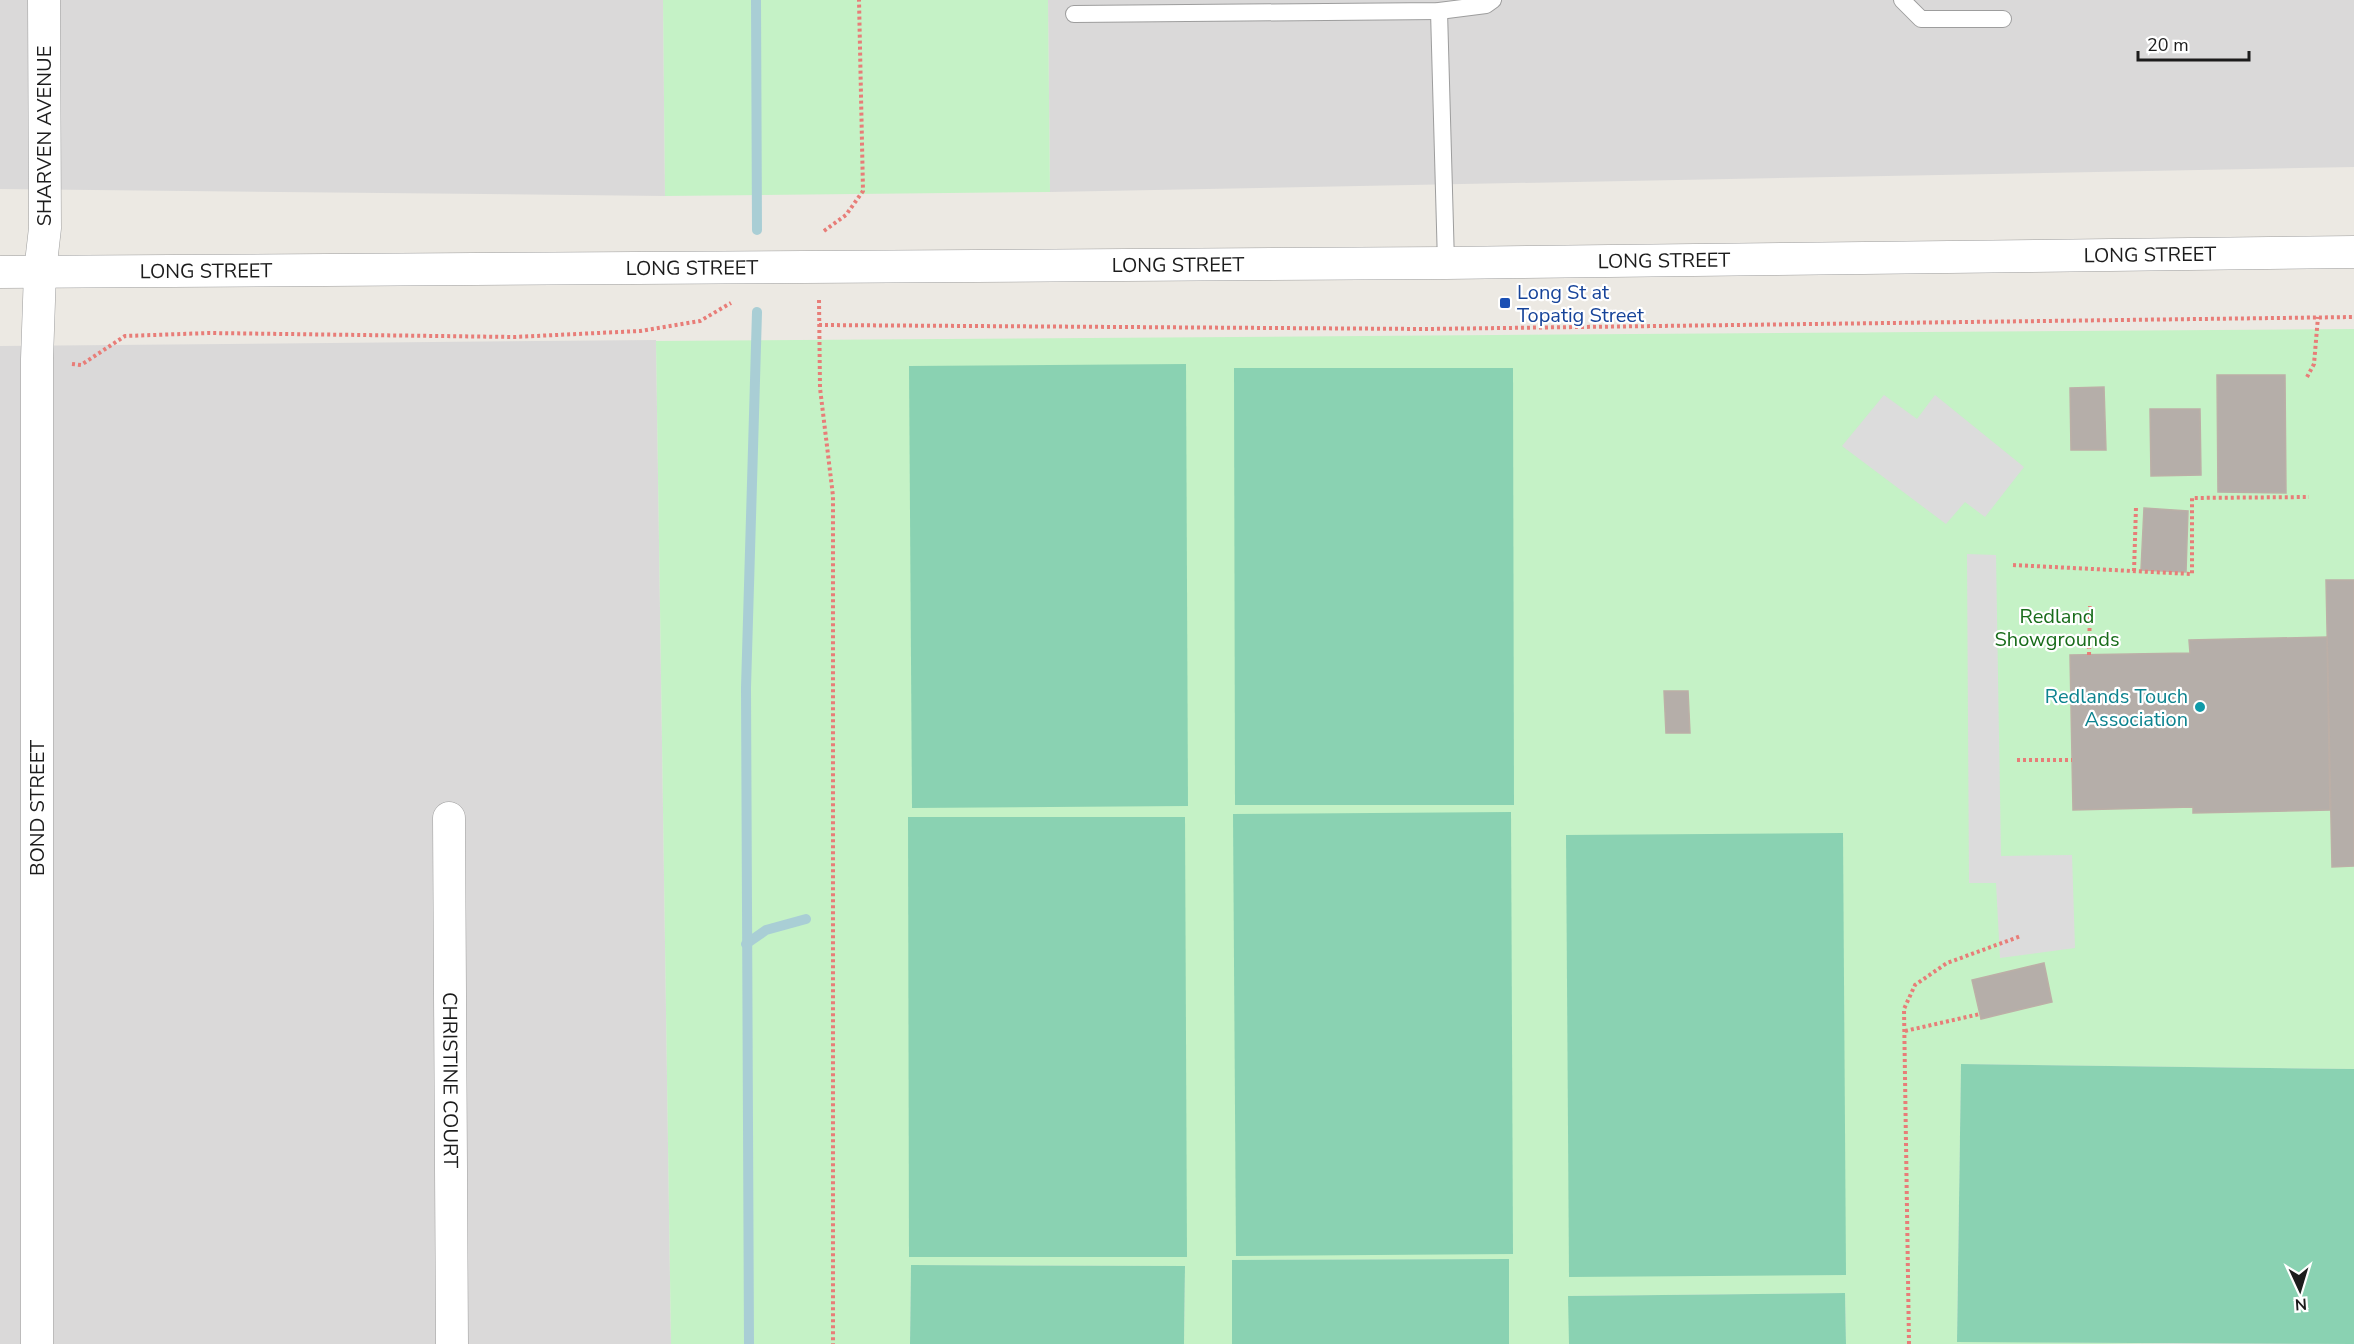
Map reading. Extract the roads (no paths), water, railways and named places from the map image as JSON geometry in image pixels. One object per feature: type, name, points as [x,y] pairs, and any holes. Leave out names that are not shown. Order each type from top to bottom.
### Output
[{"type":"street","name":"SHARVEN AVENUE","points":[[40,272],[45,228],[44,0]]},
{"type":"street","name":"LONG STREET","points":[[0,272],[1446,263],[2354,252]]},
{"type":"street","name":"BOND STREET","points":[[37,1344],[37,359],[40,272]]},
{"type":"street","name":"CHRISTINE COURT","points":[[449,818],[452,1344]]},
{"type":"lane","points":[[1074,14],[1202,6],[1439,11],[1486,5],[1492,0]]},
{"type":"lane","points":[[1902,0],[1921,19],[2003,19]]},
{"type":"lane","points":[[1439,11],[1446,263]]},
{"type":"waterway","points":[[756,0],[757,230]]},
{"type":"waterway","points":[[749,1344],[746,688],[757,312]]},
{"type":"waterway","points":[[746,944],[766,930],[806,919]]},
{"type":"place","name":"Long St at Topatig Street","points":[[1505,303]]},
{"type":"place","name":"Redlands Touch Association","points":[[2200,707]]},
{"type":"park label","name":"Redland Showgrounds","points":[[2057,628]]}]
